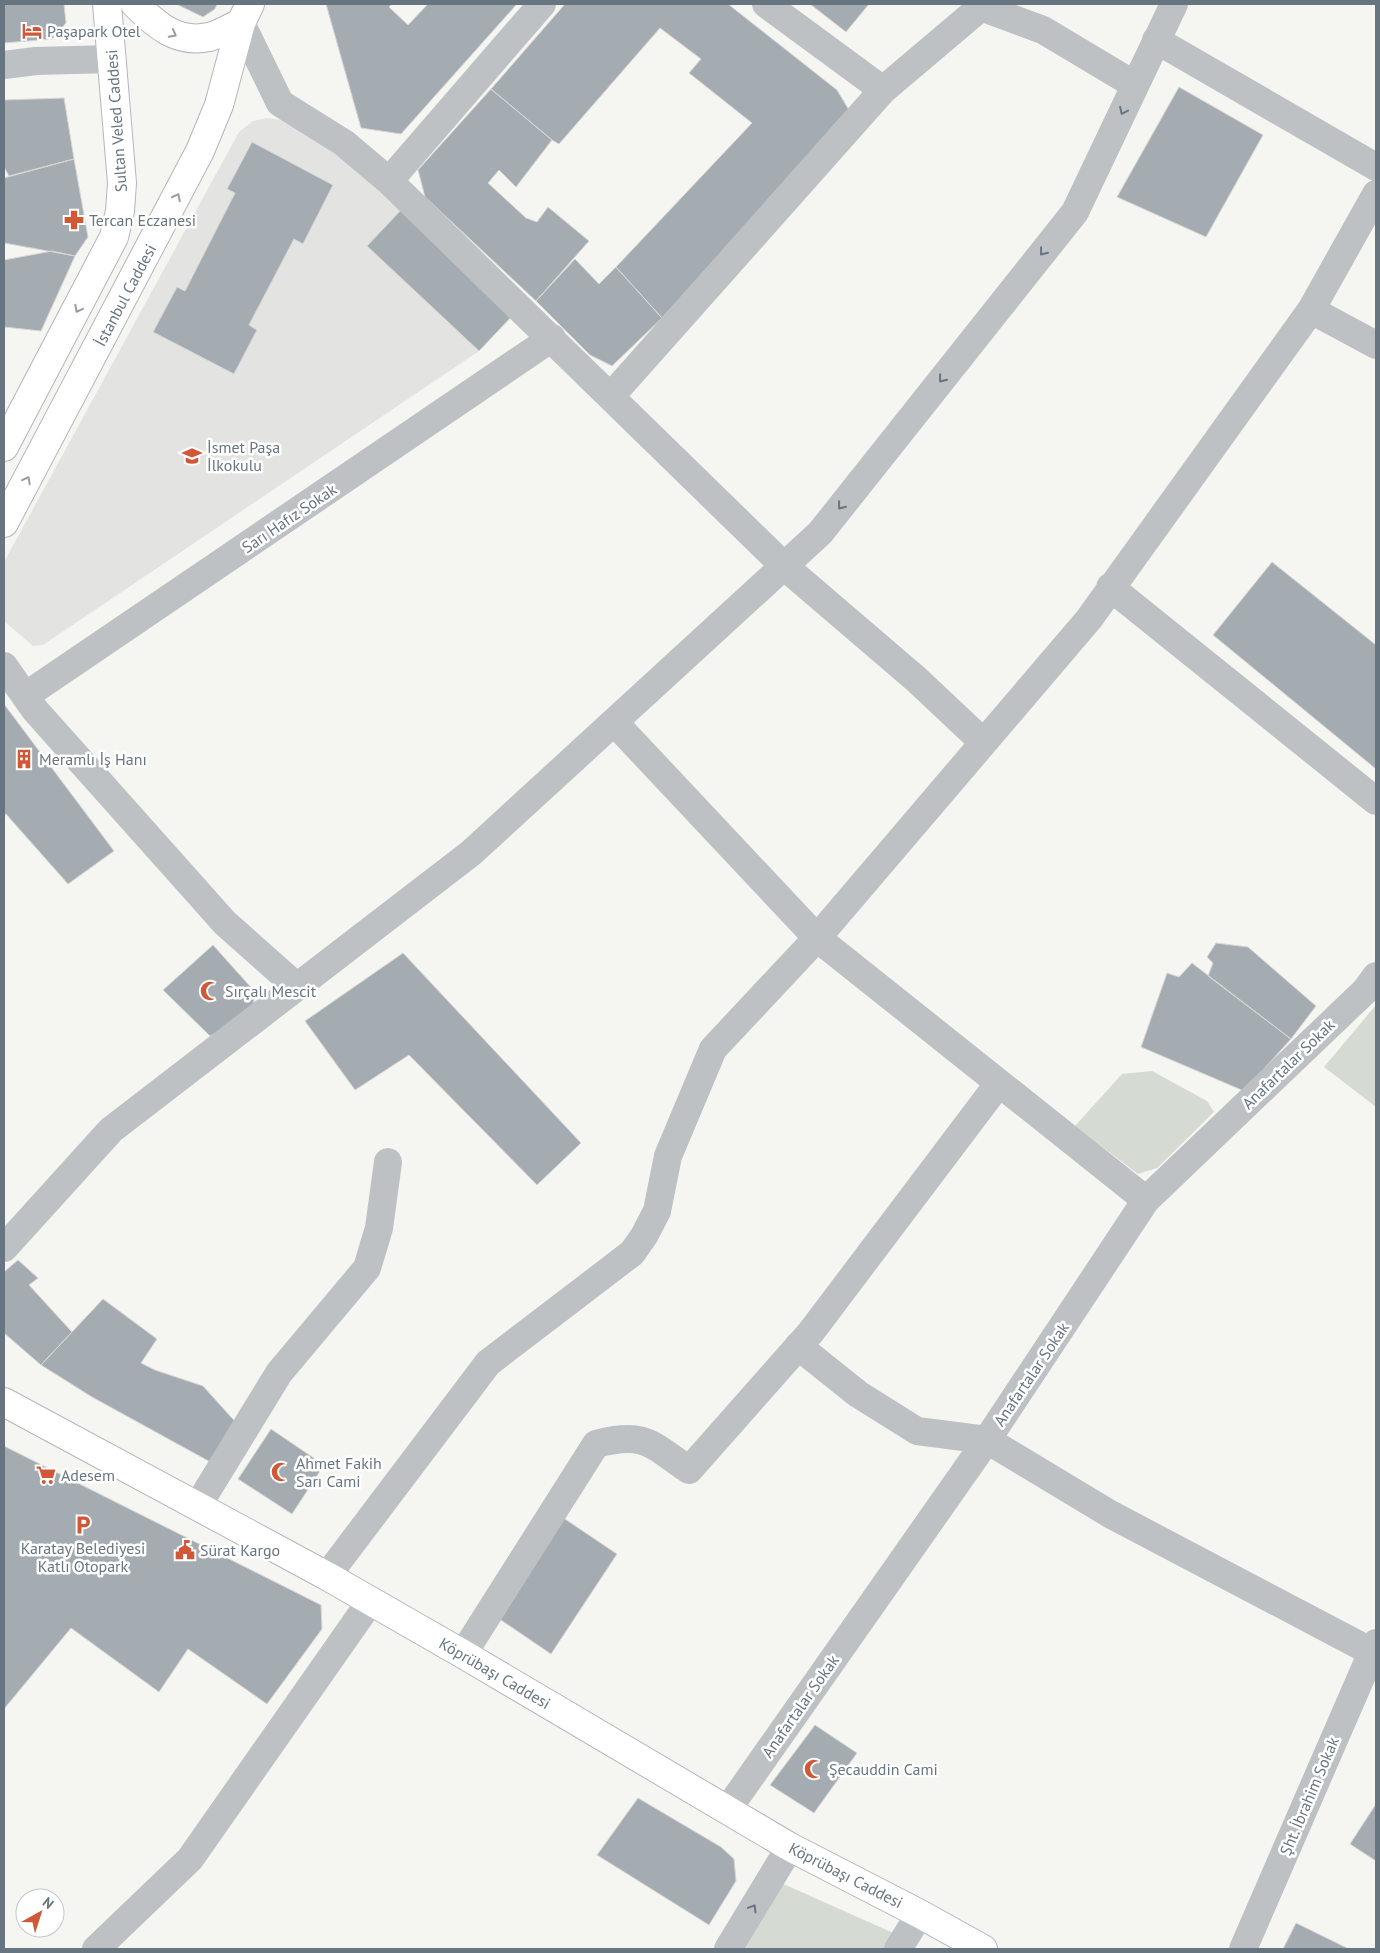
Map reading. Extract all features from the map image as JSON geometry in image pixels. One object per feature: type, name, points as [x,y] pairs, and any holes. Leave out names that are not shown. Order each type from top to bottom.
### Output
[{"type":"main road","name":"Sultan Veled Caddesi","points":[[4,447],[101,266],[114,237],[120,211],[122,183],[107,4]]},
{"type":"main road","points":[[135,4],[154,24],[180,38],[210,37],[245,13]]},
{"type":"main road","name":"İstanbul Caddesi","points":[[4,523],[200,151],[219,105],[245,13]]},
{"type":"main road","name":"Köprübaşı Caddesi","points":[[4,1402],[326,1576],[728,1809],[790,1847],[920,1914],[983,1949]]},
{"type":"street","points":[[390,181],[542,4]]},
{"type":"street","points":[[766,4],[882,90]]},
{"type":"street","points":[[4,1248],[111,1130],[471,852],[820,533],[1075,212],[1174,4]]},
{"type":"street","points":[[611,396],[882,90],[981,6],[1043,30],[1135,85]]},
{"type":"street","points":[[245,13],[280,103],[344,143],[390,181],[784,566],[916,679],[984,742]]},
{"type":"street","points":[[1156,40],[1376,167]]},
{"type":"street","points":[[4,64],[36,61],[112,59]]},
{"type":"street","points":[[326,1576],[488,1363],[632,1254],[656,1211],[668,1156],[713,1049],[817,938],[1089,619],[1110,587],[1311,310],[1376,194]]},
{"type":"street","points":[[1311,310],[1376,345]]},
{"type":"street","name":"Sarı Hafız Sokak","points":[[25,696],[552,338]]},
{"type":"street","points":[[1110,587],[1376,801]]},
{"type":"street","points":[[4,666],[35,710],[225,923],[297,987]]},
{"type":"street","points":[[614,722],[817,938],[1146,1200]]},
{"type":"street","name":"Anafartalar Sokak","points":[[728,1809],[987,1440],[1146,1200],[1365,991],[1376,976]]},
{"type":"street","points":[[462,1654],[596,1444],[620,1437],[644,1439],[689,1470],[798,1346],[999,1083]]},
{"type":"street","points":[[197,1507],[279,1373],[367,1268],[379,1228],[388,1162]]},
{"type":"street","points":[[798,1346],[858,1394],[917,1431],[987,1440],[1110,1514],[1374,1647]]},
{"type":"street","points":[[96,1949],[190,1859],[370,1602]]},
{"type":"street","name":"Şht. İbrahim Sokak","points":[[1243,1949],[1374,1647]]},
{"type":"street","points":[[728,1949],[790,1847]]},
{"type":"street","points":[[898,1949],[920,1914]]},
{"type":"shaded area","name":"İsmet Paşa İlkokulu","points":[[267,118],[281,120],[298,129],[354,166],[514,314],[479,351],[43,645],[33,646],[4,621],[4,562],[239,132],[253,121]]},
{"type":"shaded area","points":[[1376,1005],[1376,1107],[1324,1067]]},
{"type":"shaded area","points":[[1152,1071],[1207,1101],[1214,1112],[1157,1168],[1138,1174],[1075,1126],[1122,1074]]},
{"type":"shaded area","points":[[779,1882],[909,1940],[903,1949],[740,1949]]},
{"type":"building","name":"Paşapark Otel","points":[[4,4],[64,4],[66,23],[52,39],[4,43]]},
{"type":"building","points":[[176,4],[217,4],[215,9],[203,17]]},
{"type":"building","points":[[326,4],[392,4],[389,7],[408,25],[428,4],[517,4],[401,134],[361,128]]},
{"type":"building","points":[[565,4],[728,4],[837,90],[849,110],[662,318],[616,267],[752,123],[689,73],[701,59],[660,28],[559,144],[552,140],[491,89]]},
{"type":"building","points":[[810,4],[869,4],[846,32]]},
{"type":"building","points":[[1179,87],[1263,135],[1206,237],[1117,197]]},
{"type":"building","points":[[491,89],[552,140],[516,187],[499,170],[488,183],[526,218],[537,222],[548,207],[589,241],[536,301],[425,197],[418,170]]},
{"type":"building","points":[[64,98],[74,159],[9,176],[4,167],[4,100]]},
{"type":"building","points":[[252,142],[333,185],[303,244],[294,239],[249,325],[257,330],[234,374],[153,332],[177,287],[185,291],[235,193],[227,189]]},
{"type":"building","points":[[74,159],[88,237],[75,256],[4,243],[4,178]]},
{"type":"building","points":[[402,209],[514,314],[479,351],[367,246]]},
{"type":"building","points":[[52,251],[75,256],[41,331],[4,327],[4,260]]},
{"type":"building","points":[[575,259],[599,284],[616,267],[662,318],[612,366],[590,355],[536,301]]},
{"type":"building","points":[[1272,562],[1376,645],[1376,769],[1213,635]]},
{"type":"building","name":"Meramlı İş Hanı","points":[[4,704],[114,851],[68,884],[6,814],[4,815]]},
{"type":"building","points":[[1216,943],[1248,947],[1316,1006],[1291,1039],[1208,976],[1213,963],[1207,957]]},
{"type":"building","name":"Sırçalı Mescit","points":[[213,945],[256,993],[250,1015],[210,1036],[163,990]]},
{"type":"building","points":[[403,953],[581,1143],[537,1185],[409,1055],[355,1090],[305,1021]]},
{"type":"building","points":[[1192,963],[1291,1039],[1244,1091],[1141,1047],[1167,973],[1179,977]]},
{"type":"building","points":[[18,1260],[38,1278],[29,1285],[72,1332],[41,1365],[4,1333],[4,1272]]},
{"type":"building","points":[[103,1299],[157,1339],[141,1363],[155,1370],[203,1386],[240,1427],[214,1464],[92,1397],[41,1365]]},
{"type":"building","name":"Ahmet Fakih Sarı Cami","points":[[271,1429],[324,1465],[292,1514],[238,1479]]},
{"type":"building","name":"Karatay Belediyesi Katlı Otopark","points":[[4,1446],[321,1605],[322,1629],[267,1704],[188,1649],[159,1692],[71,1628],[4,1709]]},
{"type":"building","points":[[562,1517],[617,1554],[551,1654],[495,1616]]},
{"type":"building","name":"Şecauddin Cami","points":[[815,1725],[857,1753],[814,1813],[770,1785]]},
{"type":"building","points":[[638,1798],[721,1847],[734,1859],[736,1881],[709,1925],[597,1855]]},
{"type":"building","points":[[1376,1804],[1376,1861],[1350,1844]]},
{"type":"building","points":[[1296,1923],[1349,1949],[1283,1949]]},
{"type":"place","name":"Paşapark Otel","points":[[32,31]]},
{"type":"place","name":"Tercan Eczanesi","points":[[74,220]]},
{"type":"place","name":"İsmet Paşa İlkokulu","points":[[192,456]]},
{"type":"place","name":"Meramlı İş Hanı","points":[[24,759]]},
{"type":"place","name":"Sırçalı Mescit","points":[[210,991]]},
{"type":"place","name":"Ahmet Fakih Sarı Cami","points":[[281,1472]]},
{"type":"place","name":"Adesem","points":[[46,1475]]},
{"type":"place","name":"Karatay Belediyesi Katlı Otopark","points":[[83,1525]]},
{"type":"place","name":"Sürat Kargo","points":[[185,1550]]},
{"type":"place","name":"Şecauddin Cami","points":[[814,1769]]}]
